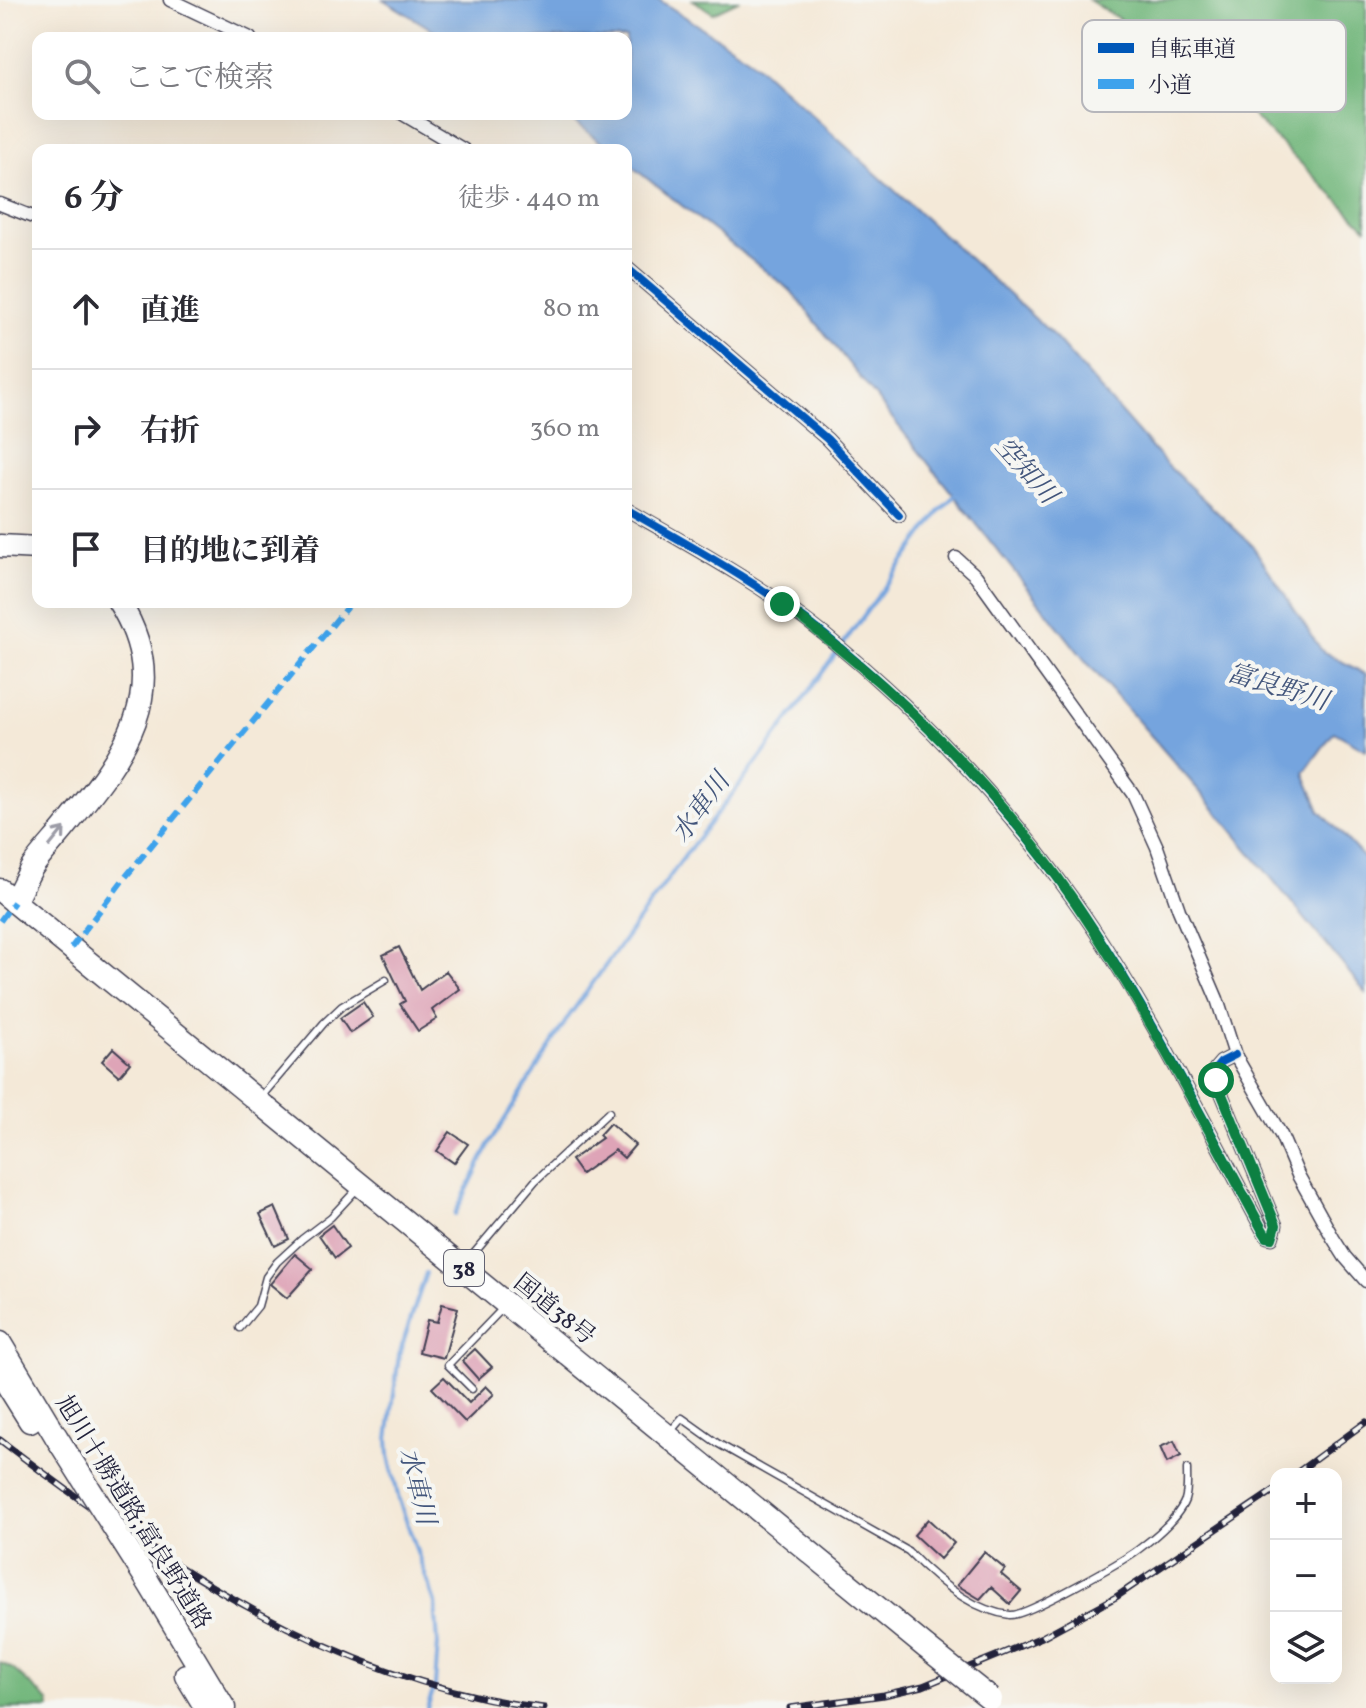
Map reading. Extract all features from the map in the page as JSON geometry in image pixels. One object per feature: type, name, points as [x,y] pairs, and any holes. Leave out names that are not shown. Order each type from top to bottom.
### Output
[{"type":"highway","points":[[0,546],[32,548]]},
{"type":"highway","name":"38","points":[[7,896],[109,771],[137,716],[144,662],[139,639],[122,608]]},
{"type":"highway","name":"国道38号","points":[[7,896],[997,1704]]},
{"type":"highway","name":"旭川十勝道路;富良野道路","points":[[0,1343],[51,1442]]},
{"type":"highway","name":"旭川十勝道路;富良野道路","points":[[0,1373],[51,1442],[140,1584],[224,1708]]},
{"type":"highway","name":"旭川十勝道路;富良野道路","points":[[140,1584],[206,1708]]},
{"type":"street","points":[[170,0],[237,32]]},
{"type":"street","points":[[413,120],[454,144]]},
{"type":"street","points":[[0,204],[32,217]]},
{"type":"street","points":[[632,272],[827,439],[899,515]]},
{"type":"street","points":[[632,513],[743,578],[824,635],[898,698],[975,777],[1044,860],[1119,970],[1262,1229],[1267,1237],[1272,1238],[1276,1225],[1216,1080],[1215,1069],[1235,1055]]},
{"type":"street","points":[[956,558],[976,576],[1133,794],[1217,999],[1235,1055],[1281,1135],[1298,1175],[1328,1229],[1345,1257],[1366,1281]]},
{"type":"lane","points":[[259,1099],[342,1006],[386,980]]},
{"type":"lane","points":[[463,1267],[535,1181],[609,1112]]},
{"type":"lane","points":[[240,1328],[258,1306],[266,1277],[277,1262],[331,1217],[361,1185]]},
{"type":"lane","points":[[472,1389],[448,1365],[507,1303]]},
{"type":"lane","points":[[668,1435],[682,1418],[717,1443],[908,1551],[933,1576],[976,1604],[1012,1616],[1034,1608],[1139,1549],[1166,1526],[1185,1500],[1187,1469]]},
{"type":"green space","points":[[693,0],[740,0],[713,13]]},
{"type":"green space","points":[[1089,0],[1366,0],[1366,228],[1249,112],[1346,112],[1346,20],[1121,20]]},
{"type":"green space","points":[[0,1662],[13,1669],[49,1701],[50,1708],[0,1708]]},
{"type":"water","points":[[384,0],[659,0],[749,58],[1051,333],[1164,462],[1252,545],[1322,651],[1366,674],[1366,750],[1334,732],[1304,773],[1320,811],[1366,860],[1366,993],[1208,801],[1084,659],[791,291],[632,167],[632,144],[603,144],[572,120],[632,120],[632,32],[436,32]]},
{"type":"building","points":[[399,947],[420,990],[446,971],[460,989],[432,1010],[437,1019],[418,1031],[400,1004],[405,1001],[383,955]]},
{"type":"building","points":[[363,1002],[373,1017],[350,1033],[340,1018]]},
{"type":"building","points":[[113,1048],[130,1063],[119,1076],[102,1061]]},
{"type":"building","points":[[610,1123],[635,1145],[624,1158],[615,1150],[581,1174],[571,1160],[602,1138],[599,1135]]},
{"type":"building","points":[[450,1132],[468,1144],[454,1163],[437,1151]]},
{"type":"building","points":[[275,1207],[289,1239],[275,1246],[260,1214]]},
{"type":"building","points":[[332,1225],[348,1248],[335,1258],[319,1235]]},
{"type":"building","points":[[295,1254],[313,1269],[287,1298],[270,1284]]},
{"type":"building","points":[[442,1304],[458,1308],[444,1358],[419,1352],[427,1320],[437,1322]]},
{"type":"building","points":[[475,1349],[492,1367],[478,1379],[462,1361]]},
{"type":"building","points":[[444,1377],[469,1403],[486,1386],[494,1394],[465,1422],[432,1388]]},
{"type":"building","points":[[1174,1441],[1181,1456],[1167,1463],[1160,1447]]},
{"type":"building","points":[[928,1519],[954,1543],[940,1559],[914,1535]]},
{"type":"building","points":[[984,1552],[1005,1569],[1001,1574],[1021,1591],[1010,1604],[991,1587],[980,1599],[957,1585]]},
{"type":"waterway","name":"水車川","points":[[455,1214],[490,1143],[569,1016],[939,512],[958,492]]},
{"type":"waterway","name":"水車川","points":[[426,1273],[399,1355],[388,1439],[399,1500],[435,1603],[438,1643],[435,1686],[427,1708]]},
{"type":"railway","points":[[1303,1468],[1366,1422]]},
{"type":"railway","points":[[0,1440],[61,1486],[188,1572],[255,1611],[323,1645],[394,1673],[468,1694],[544,1708]]},
{"type":"railway","points":[[790,1708],[884,1695],[923,1686],[1042,1637],[1116,1597],[1270,1493]]},
{"type":"marked path","points":[[71,948],[346,608]]},
{"type":"marked path","points":[[0,921],[14,902]]},
{"type":"cycle path","points":[[632,272],[827,439],[899,515]]},
{"type":"cycle path","points":[[632,512],[753,584],[825,635],[894,695],[989,792],[1046,862],[1100,938],[1172,1061],[1262,1229],[1267,1237],[1272,1238],[1276,1225],[1216,1080],[1215,1069],[1235,1055]]},
{"type":"route","points":[[782,604],[824,635],[933,731],[1044,860],[1126,981],[1262,1229],[1267,1237],[1272,1238],[1276,1225],[1216,1080]]},
{"type":"water label","name":"空知川","points":[[1027,470]]},
{"type":"water label","name":"富良野川","points":[[1278,686]]}]
